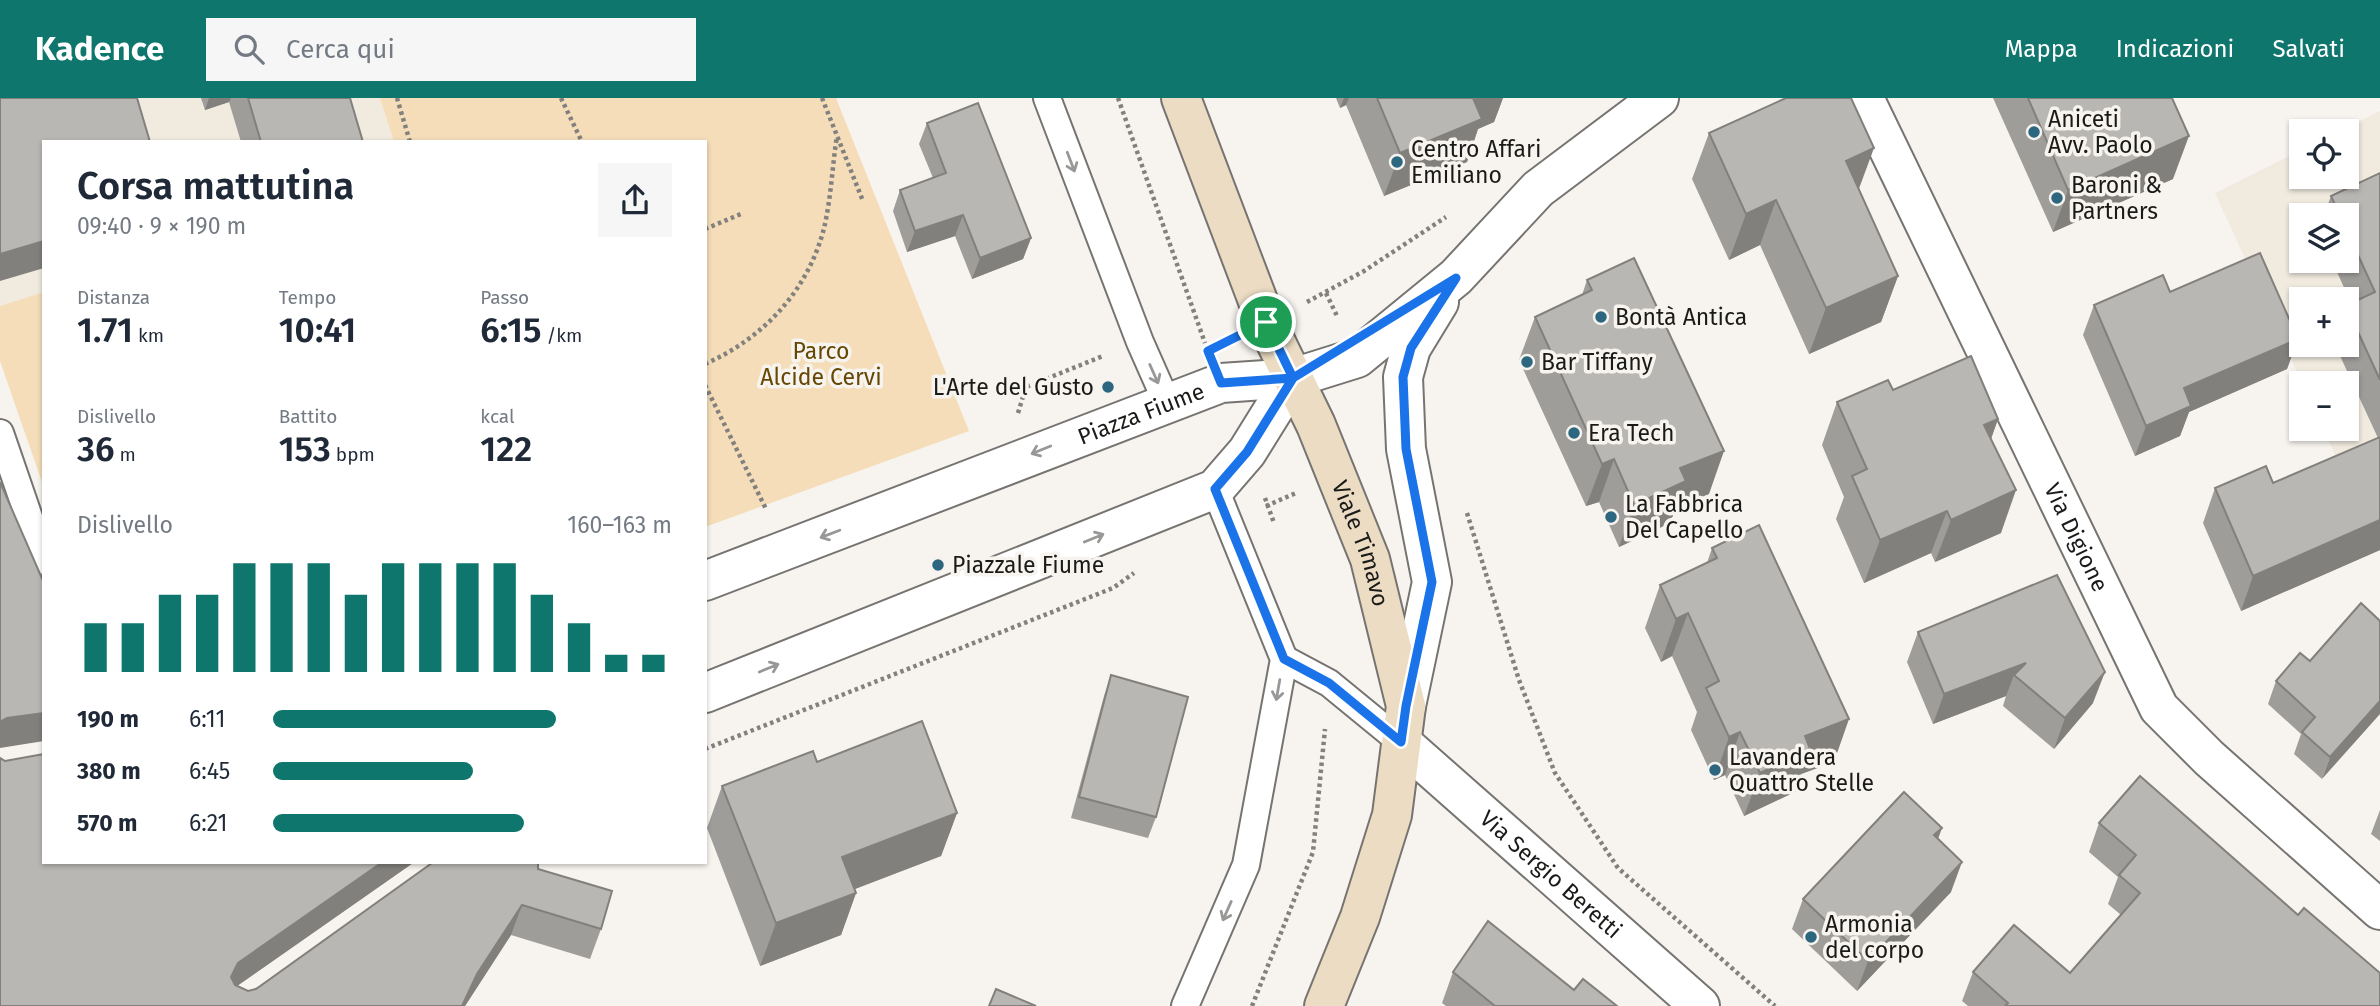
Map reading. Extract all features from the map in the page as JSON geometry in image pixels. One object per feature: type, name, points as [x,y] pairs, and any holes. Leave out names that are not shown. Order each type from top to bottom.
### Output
[{"type":"main road","name":"Viale Timavo","points":[[1181,98],[1266,322],[1316,425],[1370,559],[1403,724],[1392,815],[1360,917],[1324,1006]]},
{"type":"street","points":[[1403,724],[1432,582],[1406,449],[1403,377],[1411,348],[1456,278],[1538,189],[1659,98]]},
{"type":"street","name":"Via Digione","points":[[1864,98],[2159,708],[2208,758],[2380,909]]},
{"type":"street","points":[[707,692],[1222,505],[1247,452],[1293,378],[1456,278]]},
{"type":"street","name":"Piazza Fiume","points":[[707,580],[1221,383],[1293,378]]},
{"type":"street","name":"Via Sergio Beretti","points":[[1403,724],[1700,1006]]},
{"type":"lane","points":[[1047,98],[1140,342],[1167,403]]},
{"type":"lane","points":[[0,433],[8,486],[42,557]]},
{"type":"lane","points":[[1185,1006],[1247,865],[1284,659],[1222,505]]},
{"type":"lane","points":[[1284,659],[1403,724]]},
{"type":"path","points":[[397,98],[409,140]]},
{"type":"path","points":[[561,98],[581,140]]},
{"type":"path","points":[[822,98],[863,201]]},
{"type":"path","points":[[1118,98],[1221,383]]},
{"type":"path","points":[[707,363],[751,339],[774,319],[810,267],[823,231],[837,136]]},
{"type":"path","points":[[1266,322],[1354,277],[1454,212]]},
{"type":"path","points":[[707,228],[741,214]]},
{"type":"path","points":[[707,389],[786,551]]},
{"type":"path","points":[[1464,503],[1519,680],[1555,773],[1618,868],[1775,1006]]},
{"type":"path","points":[[1222,505],[1268,505]]},
{"type":"path","points":[[707,748],[1113,588],[1135,572]]},
{"type":"shaded area","points":[[38,98],[380,98],[393,140],[42,140],[42,293],[0,306],[0,125]]},
{"type":"shaded area","points":[[2380,111],[2380,552],[2329,441],[2359,441],[2359,371],[2297,371],[2290,357],[2359,357],[2359,287],[2289,287],[2289,355],[2215,193],[2289,156],[2289,189],[2359,189],[2359,121]]},
{"type":"green space","name":"Parco Alcide Cervi","points":[[380,98],[836,98],[969,431],[707,526],[707,140],[393,140]]},
{"type":"green space","points":[[42,293],[42,482],[0,361],[0,306]]},
{"type":"building","points":[[0,98],[137,98],[149,140],[42,140],[42,242],[0,254]]},
{"type":"building","points":[[248,98],[350,98],[362,140],[260,140]]},
{"type":"building","points":[[1377,98],[1473,98],[1482,119],[1400,153]]},
{"type":"building","points":[[1786,98],[1851,98],[1874,148],[1846,161],[1898,276],[1826,308],[1776,200],[1746,214],[1709,133]]},
{"type":"building","points":[[2028,98],[2172,98],[2189,136],[2068,190]]},
{"type":"building","points":[[978,103],[1031,238],[980,258],[963,215],[915,231],[900,190],[946,173],[927,123]]},
{"type":"building","points":[[2380,173],[2380,380],[2359,334],[2359,299],[2375,292],[2359,257],[2359,203],[2334,203],[2331,196],[2346,189],[2359,189],[2359,183]]},
{"type":"building","points":[[2260,253],[2289,319],[2289,343],[2184,388],[2191,406],[2146,426],[2094,305],[2163,275],[2170,292]]},
{"type":"building","points":[[1634,258],[1724,451],[1680,468],[1686,481],[1634,505],[1614,459],[1602,464],[1535,317],[1592,290],[1587,280]]},
{"type":"building","points":[[1971,356],[1998,419],[1984,425],[2016,490],[1951,520],[1947,511],[1880,540],[1852,476],[1867,469],[1837,402],[1888,380],[1893,390]]},
{"type":"building","points":[[2380,437],[2380,520],[2253,576],[2215,488],[2266,466],[2273,483]]},
{"type":"building","points":[[0,482],[42,578],[42,713],[7,718],[0,722]]},
{"type":"building","points":[[1759,525],[1849,719],[1805,736],[1810,749],[1760,773],[1740,732],[1729,737],[1706,688],[1719,681],[1688,613],[1676,619],[1660,585],[1717,558],[1712,548]]},
{"type":"building","points":[[2057,575],[2105,672],[2065,718],[2014,675],[2026,663],[1944,694],[1918,632]]},
{"type":"building","points":[[2361,603],[2380,621],[2380,701],[2330,757],[2302,732],[2315,717],[2276,681],[2300,653],[2310,661]]},
{"type":"building","points":[[1111,675],[1188,697],[1156,817],[1079,797]]},
{"type":"building","points":[[922,721],[957,813],[842,857],[856,893],[776,923],[722,786],[813,751],[817,762]]},
{"type":"building","points":[[42,754],[42,864],[380,864],[238,963],[231,977],[235,985],[248,991],[256,989],[431,864],[538,864],[538,869],[612,891],[601,929],[522,905],[477,974],[462,1006],[0,1006],[0,758],[5,761]]},
{"type":"building","points":[[2140,776],[2298,915],[2304,908],[2380,973],[2380,1006],[2005,1006],[2008,1003],[1973,972],[2014,925],[2070,973],[2140,893],[2119,875],[2136,855],[2099,823]]},
{"type":"building","points":[[1904,792],[1942,828],[1934,835],[1962,862],[1868,961],[1803,899]]},
{"type":"building","points":[[1488,921],[1574,990],[1583,979],[1617,1006],[1495,1006],[1453,972]]},
{"type":"building","points":[[996,989],[1036,1006],[989,1006]]},
{"type":"place","name":"Aniceti Avv. Paolo","points":[[2034,132]]},
{"type":"place","name":"Centro Affari Emiliano","points":[[1397,162]]},
{"type":"place","name":"Baroni & Partners","points":[[2057,198]]},
{"type":"place","name":"Bontà Antica","points":[[1601,317]]},
{"type":"place","name":"Bar Tiffany","points":[[1527,362]]},
{"type":"place","name":"L'Arte del Gusto","points":[[1108,387]]},
{"type":"place","name":"Era Tech","points":[[1574,433]]},
{"type":"place","name":"La Fabbrica Del Capello","points":[[1611,517]]},
{"type":"place","name":"Piazzale Fiume","points":[[938,565]]},
{"type":"place","name":"Lavandera Quattro Stelle","points":[[1715,770]]},
{"type":"place","name":"Armonia del corpo","points":[[1811,937]]},
{"type":"route","points":[[1266,322],[1208,351],[1221,383],[1293,378],[1247,452],[1215,489],[1284,659],[1329,683],[1401,742],[1432,582],[1406,449],[1403,377],[1411,348],[1431,312],[1456,278],[1293,378],[1266,322]]}]
